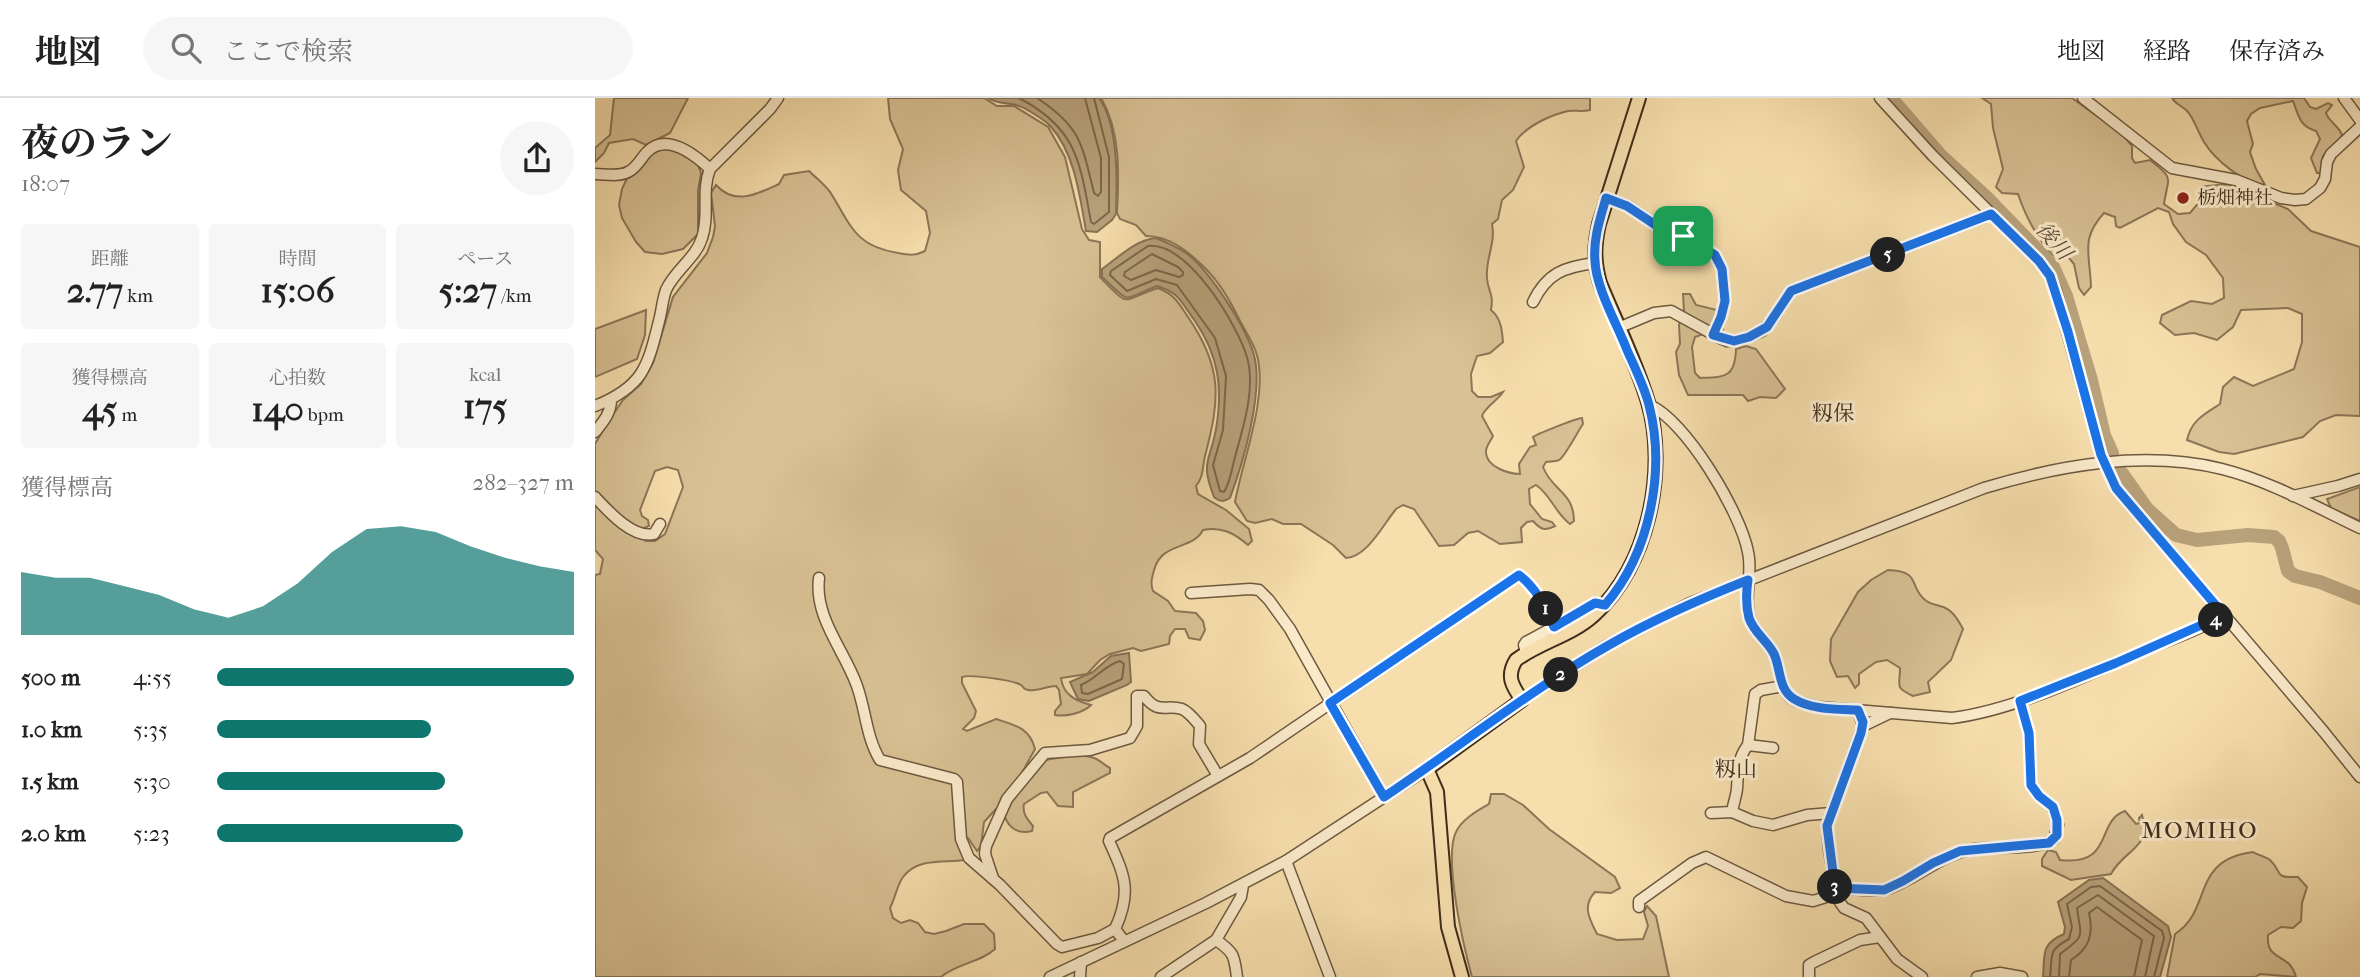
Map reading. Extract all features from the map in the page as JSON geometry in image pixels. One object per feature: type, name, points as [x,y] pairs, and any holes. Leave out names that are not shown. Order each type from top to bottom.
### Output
[{"type":"main road","points":[[1462,977],[1448,927],[1437,792],[1427,769],[1522,700],[1510,680],[1510,669],[1515,660],[1577,628],[1605,605],[1631,568],[1647,520],[1655,464],[1649,405],[1600,283],[1595,263],[1595,243],[1606,198],[1639,98]]},
{"type":"street","points":[[595,406],[627,390],[644,369],[652,350],[666,291],[702,240],[705,227],[706,179],[710,169],[778,98]]},
{"type":"street","points":[[1880,98],[1933,156],[2039,261],[2050,276],[2103,462],[2116,488],[2359,774]]},
{"type":"street","points":[[2083,98],[2172,168],[2236,180],[2281,198],[2295,200],[2312,196],[2320,188],[2331,154],[2360,127]]},
{"type":"street","points":[[2343,98],[2360,120]]},
{"type":"street","points":[[595,174],[629,172],[648,151],[664,143],[676,145],[710,169]]},
{"type":"street","points":[[1606,198],[1627,206],[1666,232],[1690,239],[1715,255],[1722,269],[1725,301],[1713,335]]},
{"type":"street","points":[[1618,328],[1654,313],[1671,310],[1713,335],[1734,341],[1749,337],[1767,327],[1791,291],[1991,214]]},
{"type":"street","points":[[1533,302],[1539,289],[1552,275],[1595,263]]},
{"type":"street","points":[[595,432],[604,422],[611,407],[611,400]]},
{"type":"street","points":[[1649,405],[1661,410],[1681,431],[1711,472],[1746,544],[1750,567],[1746,596],[1750,622],[1776,657],[1788,695],[1805,704],[1952,718],[1994,710],[2116,663],[2224,615]]},
{"type":"street","points":[[1522,700],[1642,627],[1690,603],[1984,488],[2024,476],[2103,462],[2191,464],[2222,469],[2293,496],[2360,528]]},
{"type":"street","points":[[2293,496],[2360,478]]},
{"type":"street","points":[[595,497],[639,533],[655,534],[660,524]]},
{"type":"street","points":[[819,578],[819,593],[827,623],[857,687],[867,732],[877,755],[883,762],[954,779],[957,782],[958,824],[964,848],[973,863],[1062,947],[1098,938],[1115,929],[1123,912],[1127,892],[1124,874],[1110,838],[1219,776],[1519,575],[1526,580],[1548,612],[1554,627]]},
{"type":"street","points":[[1191,593],[1259,590],[1269,600],[1290,629],[1384,797]]},
{"type":"street","points":[[1526,653],[1526,642],[1595,603],[1605,605]]},
{"type":"street","points":[[1732,812],[1738,763],[1748,745],[1755,694],[1761,690],[1783,686]]},
{"type":"street","points":[[993,879],[985,854],[986,846],[1007,799],[1040,757],[1052,752],[1090,750],[1131,738],[1137,726],[1137,696],[1144,696],[1153,705],[1185,711],[1200,726],[1199,744],[1219,776]]},
{"type":"street","points":[[1639,907],[1639,901],[1692,863],[1706,857],[1786,897],[1813,901],[1836,891],[1884,890],[1960,851],[2041,845],[2054,839],[2058,825],[2053,807],[2039,796],[2031,785],[2029,733],[2020,701]]},
{"type":"street","points":[[1858,710],[1863,726],[1831,813],[1827,836],[1836,891],[1844,908],[1865,918],[1897,959],[1922,977]]},
{"type":"street","points":[[1863,726],[1890,712]]},
{"type":"street","points":[[1748,745],[1773,748]]},
{"type":"street","points":[[1050,977],[1243,885],[1286,861],[1427,769]]},
{"type":"street","points":[[1711,813],[1732,812],[1753,821],[1773,825],[1807,815],[1831,813]]},
{"type":"street","points":[[1286,861],[1330,977]]},
{"type":"street","points":[[1161,977],[1216,940],[1241,897],[1243,885]]},
{"type":"street","points":[[1115,929],[1124,941]]},
{"type":"street","points":[[1808,977],[1809,965],[1814,962],[1852,943],[1880,937]]},
{"type":"street","points":[[1216,940],[1228,948],[1235,958],[1237,977]]},
{"type":"street","points":[[1080,977],[1081,962]]},
{"type":"street","points":[[1977,977],[2000,973],[2022,977]]},
{"type":"shaded area","points":[[614,98],[688,98],[670,133],[646,145],[633,139],[609,143],[595,162],[595,148],[610,135]]},
{"type":"shaded area","points":[[888,98],[984,98],[997,106],[1014,106],[1048,127],[1065,157],[1082,229],[1089,240],[1100,242],[1100,277],[1122,298],[1131,298],[1158,288],[1168,293],[1179,303],[1208,352],[1215,384],[1214,417],[1202,472],[1196,486],[1198,494],[1226,510],[1249,529],[1252,541],[1248,545],[1227,532],[1203,530],[1192,541],[1163,554],[1154,570],[1151,583],[1153,591],[1168,601],[1175,611],[1196,613],[1203,621],[1205,630],[1200,640],[1189,638],[1185,629],[1175,629],[1169,644],[1141,651],[1133,648],[1110,654],[1087,674],[1061,678],[1064,689],[1071,696],[1091,705],[1084,710],[1069,715],[1055,715],[1061,704],[1056,686],[1031,690],[1007,681],[962,677],[962,683],[976,711],[974,718],[963,729],[967,731],[996,719],[1021,728],[1033,742],[1035,749],[1019,778],[1025,781],[1033,776],[1045,760],[1070,756],[1088,756],[1110,768],[1110,773],[1073,792],[1073,807],[1058,806],[1047,792],[1024,804],[1024,813],[1033,826],[1032,831],[1021,832],[1013,828],[1003,810],[997,808],[984,822],[981,846],[977,851],[963,835],[965,860],[916,866],[903,877],[890,908],[893,918],[901,923],[910,920],[918,923],[925,932],[934,934],[964,924],[984,924],[994,934],[995,949],[989,954],[941,977],[595,977],[595,575],[600,574],[603,559],[595,550],[595,444],[623,400],[641,384],[653,363],[673,297],[707,253],[715,226],[711,193],[716,185],[731,195],[746,196],[779,184],[784,175],[809,171],[827,189],[851,226],[864,240],[873,246],[902,254],[925,251],[930,233],[926,211],[901,190],[898,170],[903,149],[890,119]],"holes":[[[667,467],[678,470],[683,487],[665,534],[655,541],[646,541],[632,533],[649,526],[640,510],[655,471]]]},
{"type":"shaded area","points":[[1101,98],[1590,98],[1590,110],[1554,115],[1532,126],[1516,141],[1524,167],[1513,190],[1502,200],[1498,219],[1492,224],[1493,238],[1487,271],[1491,310],[1499,320],[1503,342],[1490,353],[1477,356],[1471,374],[1472,391],[1478,397],[1491,397],[1503,392],[1482,416],[1493,436],[1486,449],[1487,458],[1494,466],[1510,473],[1520,474],[1519,464],[1530,447],[1536,445],[1533,437],[1582,418],[1583,424],[1561,458],[1546,462],[1543,467],[1567,497],[1574,521],[1570,524],[1565,520],[1536,485],[1529,489],[1530,504],[1542,519],[1555,526],[1543,529],[1533,521],[1527,522],[1521,528],[1522,542],[1500,544],[1478,531],[1468,533],[1454,545],[1439,546],[1414,509],[1403,505],[1396,509],[1368,546],[1346,558],[1333,545],[1301,524],[1283,524],[1272,519],[1255,523],[1247,521],[1235,502],[1257,409],[1260,372],[1256,351],[1225,293],[1205,268],[1178,246],[1163,239],[1146,236],[1136,225],[1120,219],[1117,213],[1118,169],[1115,139],[1108,111]]},
{"type":"shaded area","points":[[1982,98],[2072,98],[2123,135],[2132,146],[2135,163],[2150,160],[2163,171],[2168,179],[2164,204],[2178,214],[2190,213],[2201,200],[2199,187],[2229,184],[2288,209],[2311,231],[2360,247],[2360,416],[2336,415],[2320,421],[2303,437],[2234,454],[2219,452],[2187,440],[2195,423],[2220,404],[2223,387],[2234,377],[2253,386],[2294,369],[2302,342],[2302,314],[2288,308],[2241,310],[2233,327],[2217,340],[2194,333],[2175,335],[2160,323],[2162,315],[2191,301],[2212,304],[2224,298],[2223,278],[2206,255],[2186,242],[2173,224],[2169,212],[2158,208],[2120,228],[2116,226],[2115,217],[2104,213],[2089,239],[2091,287],[2084,295],[2079,288],[2074,264],[2064,252],[2052,255],[2046,248],[2024,211],[2018,194],[2002,193],[1996,187],[2003,169],[1993,128],[1991,104]]},
{"type":"shaded area","points":[[2172,98],[2304,98],[2310,107],[2316,109],[2328,103],[2332,105],[2326,113],[2342,135],[2337,144],[2323,156],[2321,173],[2317,173],[2311,158],[2320,139],[2316,131],[2310,129],[2298,116],[2293,101],[2260,108],[2251,114],[2247,121],[2253,144],[2250,152],[2265,185],[2257,184],[2239,176],[2215,156],[2188,112]]},
{"type":"shaded area","points":[[666,148],[679,151],[697,163],[701,173],[698,191],[698,234],[683,249],[662,254],[645,252],[622,218],[619,205],[622,189],[628,176],[643,165],[653,151]]},
{"type":"shaded area","points":[[1683,294],[1690,294],[1696,305],[1717,310],[1723,329],[1722,332],[1712,331],[1695,337],[1692,347],[1695,373],[1700,378],[1722,376],[1731,371],[1736,349],[1746,346],[1756,349],[1785,389],[1776,398],[1760,397],[1748,401],[1743,395],[1688,395],[1679,375],[1676,352],[1680,344],[1679,325],[1684,311]]},
{"type":"shaded area","points":[[646,310],[645,335],[637,359],[595,377],[595,329]]},
{"type":"shaded area","points":[[2360,487],[2360,521],[2331,508],[2327,499]]},
{"type":"shaded area","points":[[1888,570],[1910,576],[1924,599],[1951,612],[1963,629],[1951,660],[1928,682],[1930,692],[1913,696],[1903,690],[1899,685],[1900,668],[1887,660],[1876,662],[1859,674],[1859,684],[1855,688],[1848,676],[1837,677],[1830,661],[1831,639],[1858,592]]},
{"type":"shaded area","points":[[1491,794],[1504,794],[1523,805],[1549,829],[1615,877],[1620,888],[1611,893],[1595,892],[1589,902],[1589,917],[1597,934],[1617,940],[1643,939],[1648,926],[1644,912],[1647,906],[1656,916],[1669,977],[1472,977],[1456,903],[1453,845],[1459,827],[1489,804]]},
{"type":"shaded area","points":[[2125,811],[2136,824],[2140,823],[2139,818],[2142,815],[2143,835],[2140,842],[2111,874],[2071,880],[2042,866],[2042,859],[2048,850],[2056,852],[2060,860],[2077,860],[2089,856],[2097,850],[2116,816]]},
{"type":"shaded area","points":[[2253,852],[2270,860],[2279,874],[2298,877],[2307,887],[2302,903],[2301,921],[2293,928],[2281,927],[2268,935],[2271,950],[2288,963],[2296,977],[2260,974],[2255,977],[2167,977],[2175,934],[2187,924],[2211,875],[2233,857]]},
{"type":"water","points":[[988,98],[1099,98],[1110,123],[1115,154],[1116,214],[1112,220],[1097,232],[1086,231],[1071,163],[1051,127],[1024,108]]},
{"type":"water","points":[[1156,238],[1186,253],[1199,265],[1236,316],[1254,355],[1256,388],[1251,427],[1230,498],[1224,501],[1214,497],[1208,476],[1207,462],[1214,440],[1219,386],[1214,360],[1203,334],[1183,303],[1171,292],[1157,286],[1127,298],[1102,277],[1102,269],[1127,250],[1148,239]]},
{"type":"water","points":[[1129,653],[1131,682],[1089,701],[1078,699],[1070,682],[1093,672],[1111,656]]},
{"type":"water","points":[[2103,878],[2168,926],[2171,937],[2160,977],[2043,977],[2047,946],[2064,934],[2065,927],[2058,902],[2089,880]]},
{"type":"waterway","name":"後川","points":[[1891,98],[1941,156],[1986,197],[2052,265],[2066,296],[2104,435],[2112,453]]},
{"type":"waterway","name":"後川","points":[[2121,472],[2147,509],[2176,535],[2197,540],[2248,535],[2274,537],[2282,548],[2288,571],[2295,576],[2320,582],[2360,598]]},
{"type":"place","name":"栃畑神社","points":[[2183,198]]},
{"type":"district","name":"籾保","points":[[1833,413]]},
{"type":"district","name":"籾山","points":[[1736,769]]},
{"type":"district","name":"MOMIHO","points":[[2200,830]]},
{"type":"route","points":[[1606,198],[1627,206],[1666,232],[1683,236],[1715,255],[1720,262],[1725,301],[1713,335],[1727,341],[1741,340],[1762,331],[1791,291],[1896,253],[1991,214],[2039,261],[2050,276],[2103,462],[2116,488],[2224,615],[2116,663],[2020,701],[2028,723],[2031,785],[2034,792],[2053,807],[2057,820],[2057,835],[2049,843],[1960,851],[1884,890],[1835,888],[1827,826],[1863,722],[1858,710],[1805,704],[1788,695],[1776,657],[1750,622],[1746,596],[1748,580],[1690,603],[1606,646],[1522,700],[1384,797],[1330,703],[1519,575],[1526,580],[1548,612],[1554,627],[1595,603],[1605,605],[1635,562],[1652,492],[1654,435],[1649,405],[1642,385],[1600,283],[1595,263],[1595,243],[1606,198]]}]
